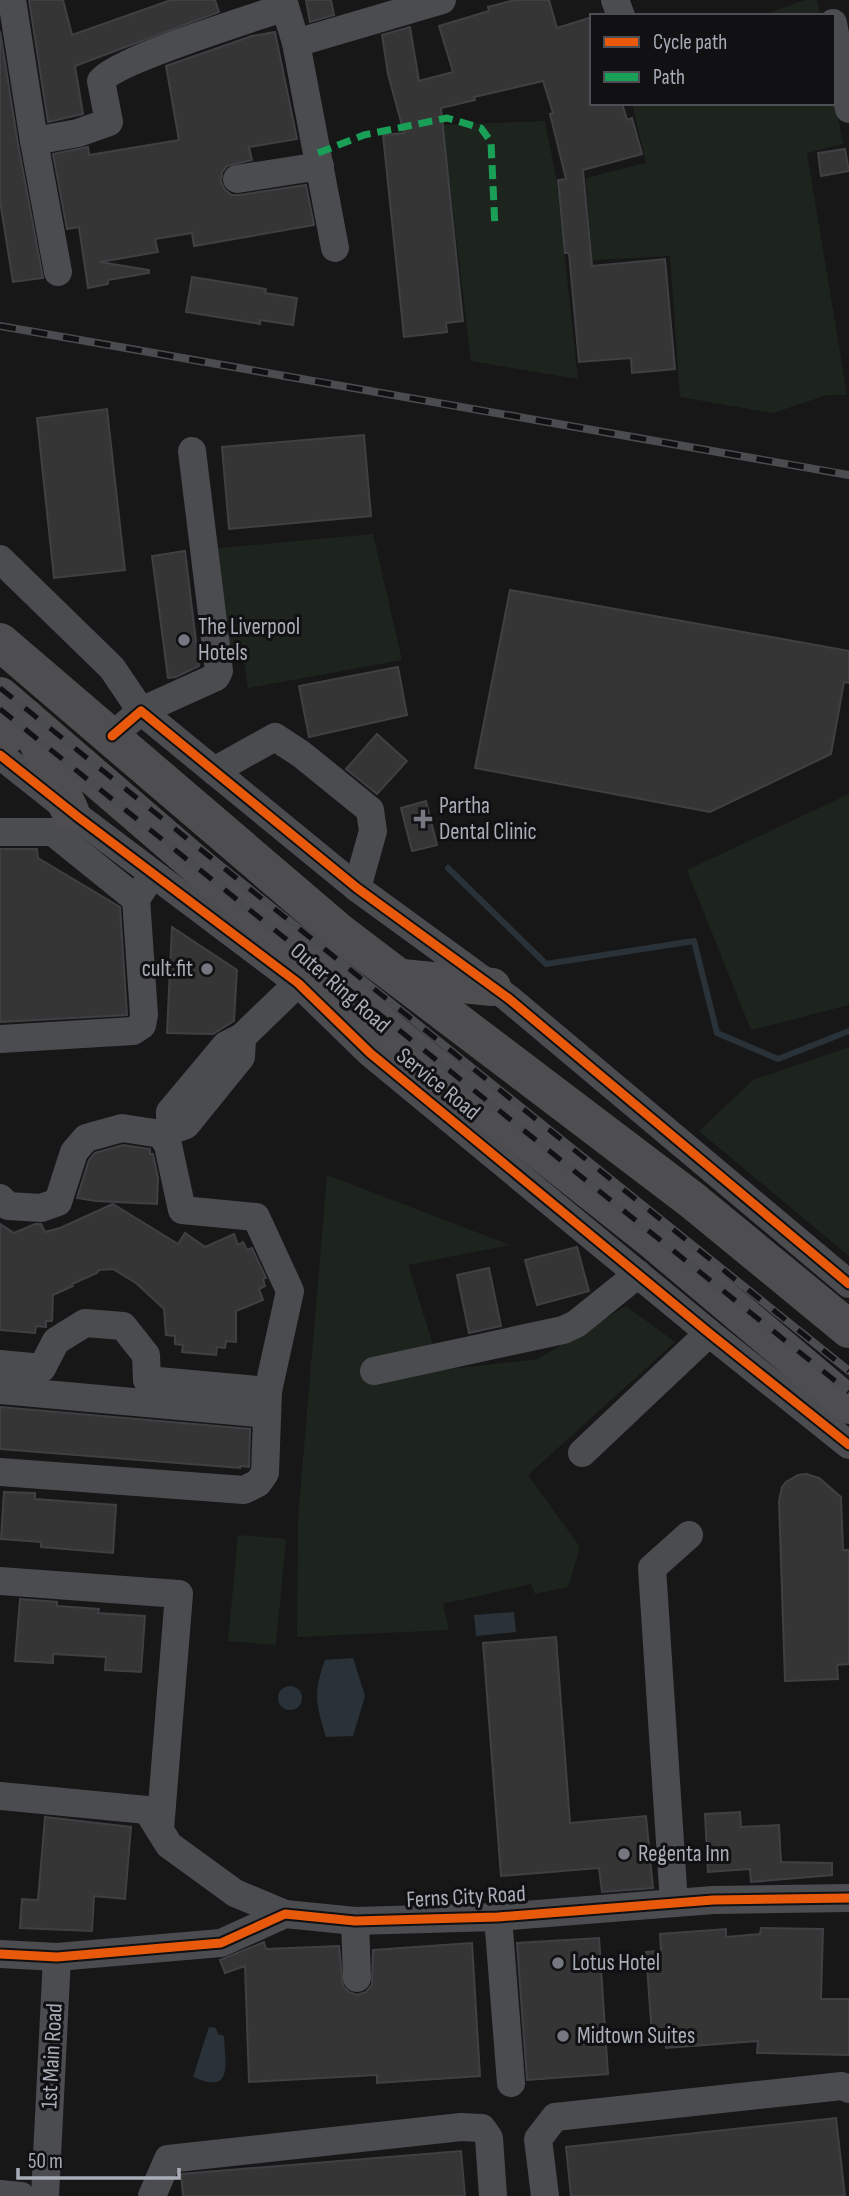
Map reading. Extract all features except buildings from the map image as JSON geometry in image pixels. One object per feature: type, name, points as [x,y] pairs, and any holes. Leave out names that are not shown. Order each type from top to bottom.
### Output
[{"type":"highway","name":"Outer Ring Road","points":[[0,642],[341,933],[692,1200],[849,1329]]},
{"type":"highway","name":"Outer Ring Road","points":[[9,719],[394,1035],[649,1237],[849,1405]]},
{"type":"highway","points":[[9,719],[61,821]]},
{"type":"highway","points":[[401,978],[492,987]]},
{"type":"street","points":[[12,0],[58,272]]},
{"type":"street","points":[[296,43],[442,0]]},
{"type":"street","points":[[34,141],[87,130],[109,122],[101,81],[109,73],[156,51],[284,4],[296,43],[335,248]]},
{"type":"street","points":[[835,34],[849,109]]},
{"type":"street","points":[[237,179],[320,166]]},
{"type":"street","points":[[113,736],[141,711],[219,673],[192,451]]},
{"type":"street","points":[[0,559],[112,668],[141,711],[356,888],[492,987],[849,1284]]},
{"type":"street","points":[[214,771],[275,737],[301,754],[370,810],[373,831],[356,888]]},
{"type":"street","name":"Service Road","points":[[0,755],[61,821],[153,874],[298,983],[370,1053],[849,1445]]},
{"type":"street","points":[[0,832],[61,821],[136,899]]},
{"type":"street","points":[[0,1039],[133,1031],[142,1025],[145,1015],[136,899],[153,874]]},
{"type":"street","points":[[0,1198],[8,1206],[41,1208],[58,1202],[74,1152],[86,1138],[122,1128],[166,1132],[186,1125],[241,1057],[242,1037],[298,983]]},
{"type":"street","points":[[0,1472],[244,1490],[258,1483],[265,1473],[267,1403],[290,1292],[256,1217],[182,1210],[166,1132]]},
{"type":"street","points":[[374,1371],[564,1330],[576,1324],[638,1274]]},
{"type":"street","points":[[0,1364],[42,1368],[56,1341],[85,1323],[123,1326],[146,1355],[147,1380],[267,1403]]},
{"type":"street","points":[[582,1453],[709,1333]]},
{"type":"street","points":[[0,1390],[267,1403]]},
{"type":"street","points":[[674,1903],[652,1568],[690,1535]]},
{"type":"street","points":[[0,1581],[179,1594],[160,1830]]},
{"type":"street","points":[[0,1796],[147,1810],[169,1845],[235,1892],[285,1914]]},
{"type":"street","name":"Ferns City Road","points":[[285,1914],[355,1921],[498,1917],[674,1903],[849,1898]]},
{"type":"street","points":[[0,1954],[57,1957],[221,1943],[285,1914]]},
{"type":"street","points":[[498,1917],[511,2083]]},
{"type":"street","points":[[355,1921],[357,1978]]},
{"type":"street","name":"1st Main Road","points":[[45,2196],[57,1957]]},
{"type":"street","points":[[545,2196],[538,2139],[555,2117],[842,2086],[849,2090]]},
{"type":"street","points":[[152,2196],[168,2159],[461,2127],[482,2128],[489,2138],[493,2196]]},
{"type":"street","points":[[0,2194],[21,2196]]},
{"type":"shaded area","points":[[805,0],[817,0],[820,14],[766,14]]},
{"type":"shaded area","points":[[835,99],[843,144],[807,153],[847,395],[827,395],[773,413],[680,397],[670,256],[592,260],[586,178],[646,163],[632,105],[835,105]]},
{"type":"shaded area","points":[[545,121],[556,177],[578,379],[471,361],[443,125]]},
{"type":"shaded area","points":[[373,534],[402,660],[248,688],[243,652],[224,654],[209,549]]},
{"type":"shaded area","points":[[849,794],[849,1005],[751,1030],[687,870]]},
{"type":"shaded area","points":[[849,1047],[849,1256],[699,1131],[753,1080]]},
{"type":"shaded area","points":[[327,1175],[510,1245],[408,1265],[441,1370],[538,1359],[626,1306],[675,1342],[528,1475],[580,1547],[568,1587],[535,1594],[531,1584],[443,1604],[449,1630],[297,1637],[298,1519]]},
{"type":"shaded area","points":[[238,1535],[286,1539],[276,1645],[228,1641]]},
{"type":"shaded area","points":[[514,1612],[516,1632],[476,1636],[474,1615]]},
{"type":"shaded area","points":[[353,1658],[365,1696],[353,1736],[326,1737],[317,1698],[325,1660]]},
{"type":"shaded area","points":[[290,1686],[301,1693],[302,1698],[295,1709],[290,1710],[279,1703],[278,1698],[285,1687]]},
{"type":"shaded area","points":[[209,2027],[216,2028],[218,2034],[224,2036],[224,2074],[215,2082],[193,2077]]},
{"type":"waterway","points":[[448,868],[546,964],[694,941],[717,1033],[778,1059],[849,1031]]},
{"type":"railway","points":[[0,326],[849,475]]},
{"type":"railway","points":[[0,688],[849,1371]]},
{"type":"railway","points":[[0,709],[849,1392]]},
{"type":"marked path","points":[[318,153],[364,135],[447,118],[481,128],[491,142],[495,228]]},
{"type":"cycle path","points":[[112,736],[141,711],[357,888],[508,998],[849,1284]]},
{"type":"cycle path","points":[[0,755],[298,983],[370,1053],[849,1445]]},
{"type":"cycle path","points":[[0,1954],[57,1957],[221,1943],[285,1914],[355,1921],[498,1917],[713,1900],[849,1898]]},
{"type":"place","name":"The Liverpool Hotels","points":[[184,640]]},
{"type":"place","name":"Partha Dental Clinic","points":[[423,819]]},
{"type":"place","name":"cult.fit","points":[[207,969]]},
{"type":"place","name":"Regenta Inn","points":[[624,1854]]},
{"type":"place","name":"Lotus Hotel","points":[[558,1963]]},
{"type":"place","name":"Midtown Suites","points":[[563,2036]]}]
